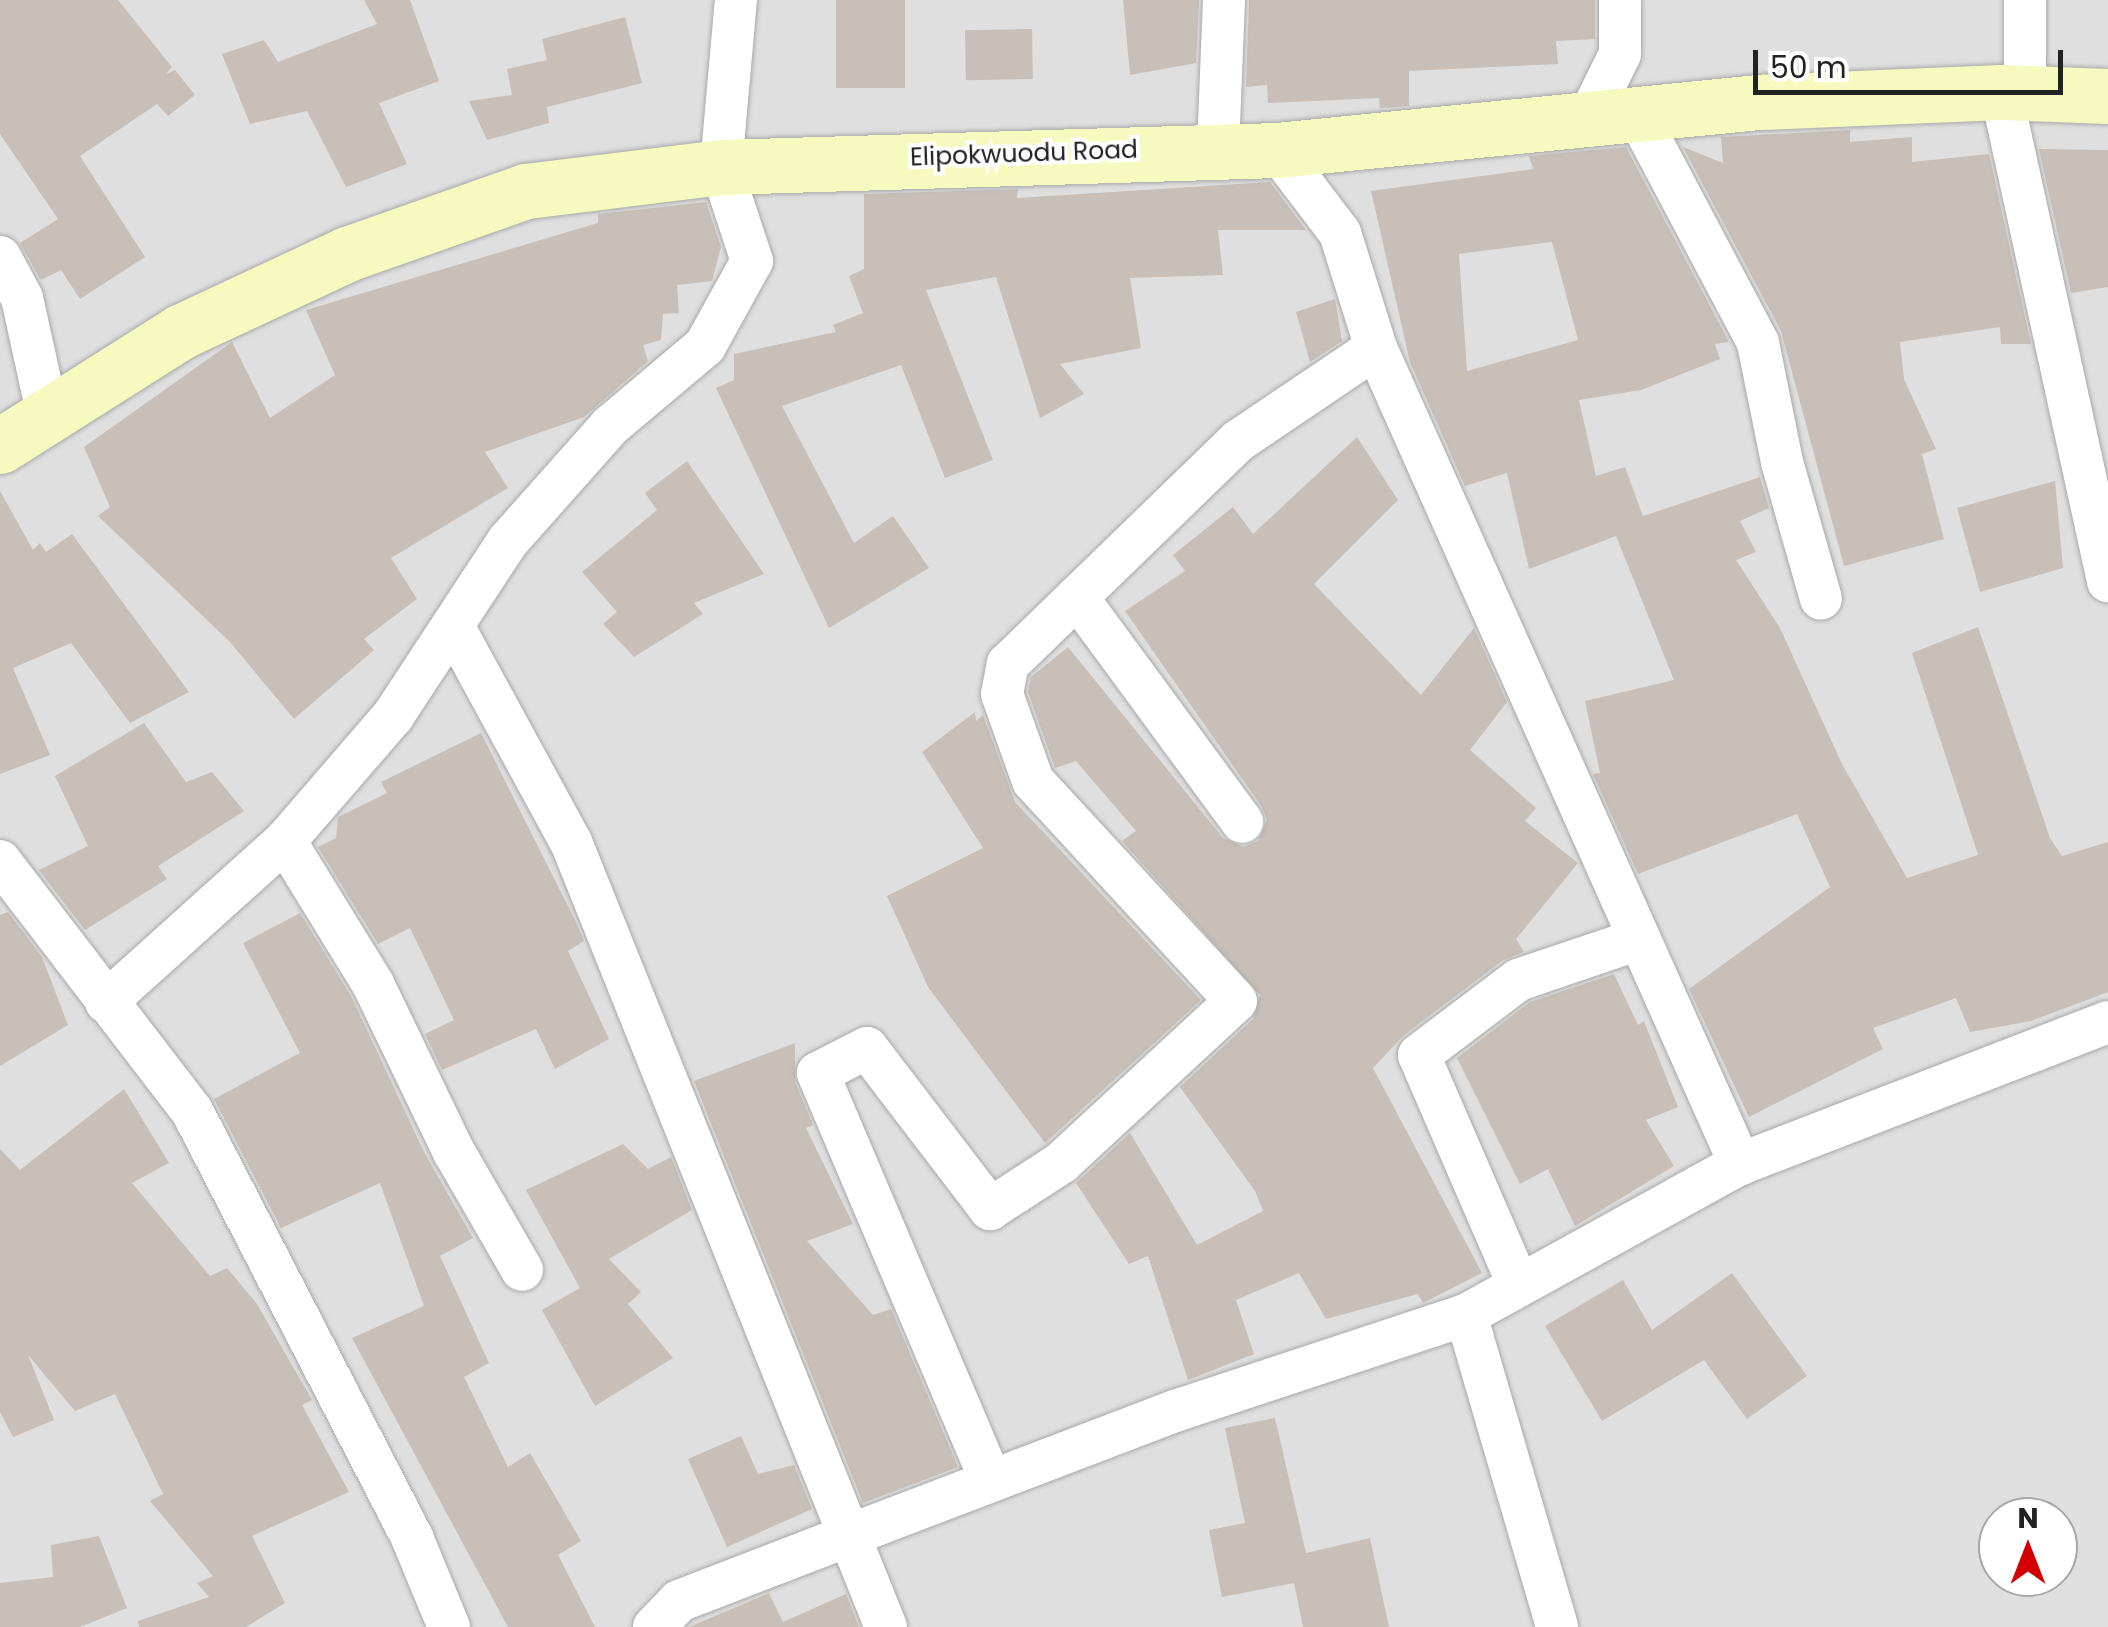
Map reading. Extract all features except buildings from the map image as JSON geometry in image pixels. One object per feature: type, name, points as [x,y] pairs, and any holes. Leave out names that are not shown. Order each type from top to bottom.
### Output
[{"type":"street","points":[[106,1002],[285,842],[394,716],[508,541],[610,426],[706,346],[752,260],[721,166],[736,0]]},
{"type":"street","points":[[1218,150],[1224,0]]},
{"type":"street","points":[[1620,0],[1620,54],[1612,117],[1758,343],[1782,462],[1821,599]]},
{"type":"street","points":[[2025,0],[2013,92],[2108,580]]},
{"type":"street","name":"Elipokwuodu Road","points":[[0,446],[182,331],[347,254],[526,191],[721,166],[1277,150],[1612,117],[2013,92],[2108,96]]},
{"type":"street","points":[[1277,150],[1340,233],[1376,348],[1740,1164]]},
{"type":"street","points":[[0,257],[22,298],[48,416]]},
{"type":"street","points":[[990,1481],[818,1073],[867,1048],[990,1210],[1062,1163],[1236,1002],[1033,781],[1011,730],[1002,694],[1008,664],[1238,441],[1376,348]]},
{"type":"street","points":[[1077,597],[1242,822]]},
{"type":"street","points":[[453,626],[571,842],[770,1346],[854,1534],[886,1627]]},
{"type":"street","points":[[285,842],[373,984],[454,1152],[522,1270]]},
{"type":"street","points":[[0,860],[192,1111],[404,1523],[449,1627]]},
{"type":"street","points":[[1518,1284],[1419,1055],[1518,980],[1639,939]]},
{"type":"street","points":[[654,1627],[679,1601],[990,1481],[1175,1411],[1466,1314],[1655,1216],[1740,1164],[2108,1022]]},
{"type":"street","points":[[1466,1314],[1557,1627]]},
{"type":"shaded area","points":[[0,0],[2108,0],[2108,1627],[0,1627]]}]
